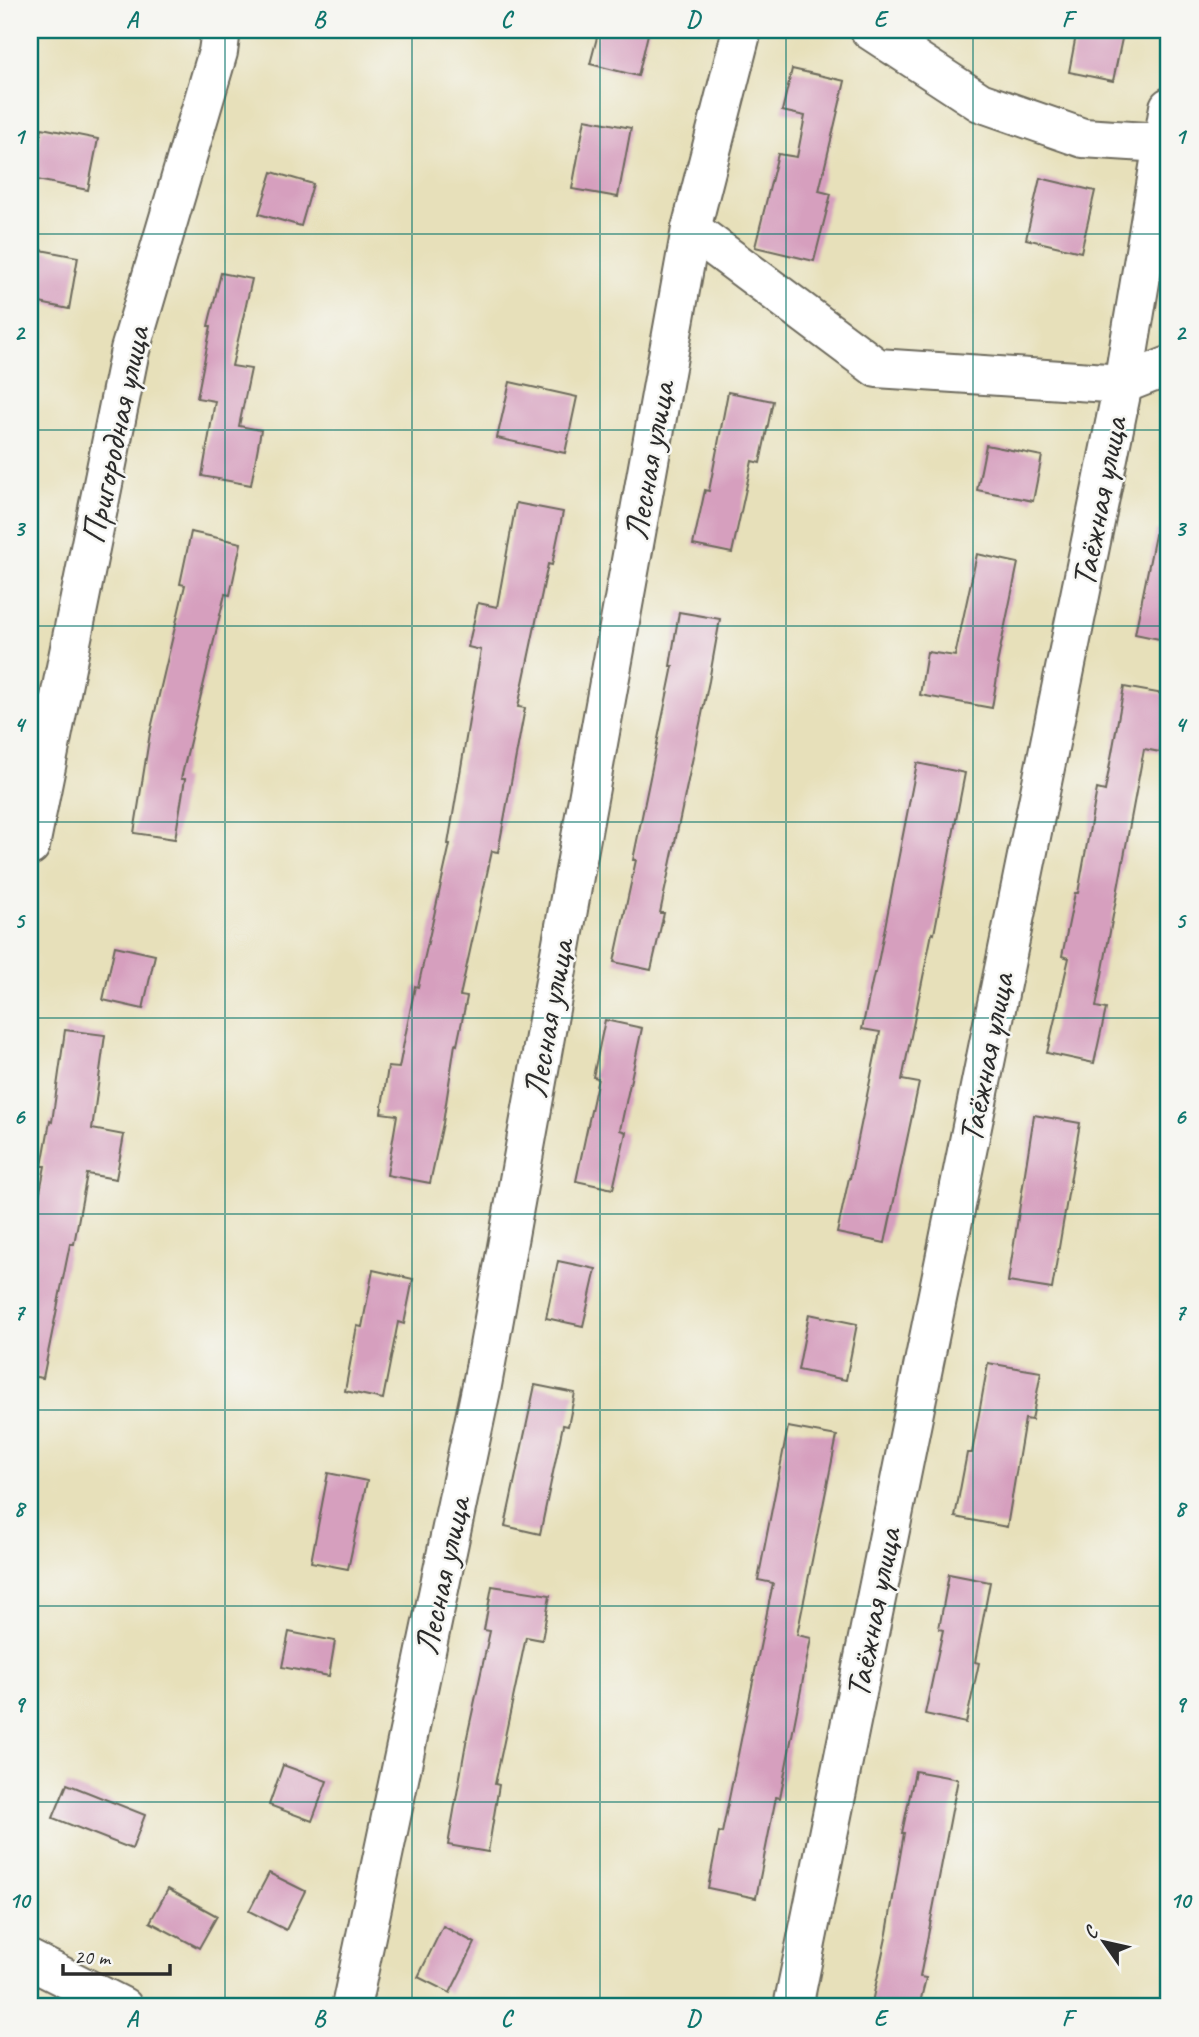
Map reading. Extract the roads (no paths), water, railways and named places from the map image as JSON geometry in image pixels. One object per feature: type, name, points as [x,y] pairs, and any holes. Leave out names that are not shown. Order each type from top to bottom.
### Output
[{"type":"street","name":"Пригородная улица","points":[[30,846],[130,350],[218,52],[221,30]]},
{"type":"street","name":"Лесная улица","points":[[351,2007],[485,1371],[691,229],[742,30]]},
{"type":"street","points":[[870,30],[980,102],[1083,138],[1166,125]]},
{"type":"street","name":"Таёжная улица","points":[[793,2007],[1123,384],[1166,125]]},
{"type":"street","points":[[691,229],[877,368],[1123,384],[1169,366]]},
{"type":"street","points":[[32,1968],[123,2007]]}]
